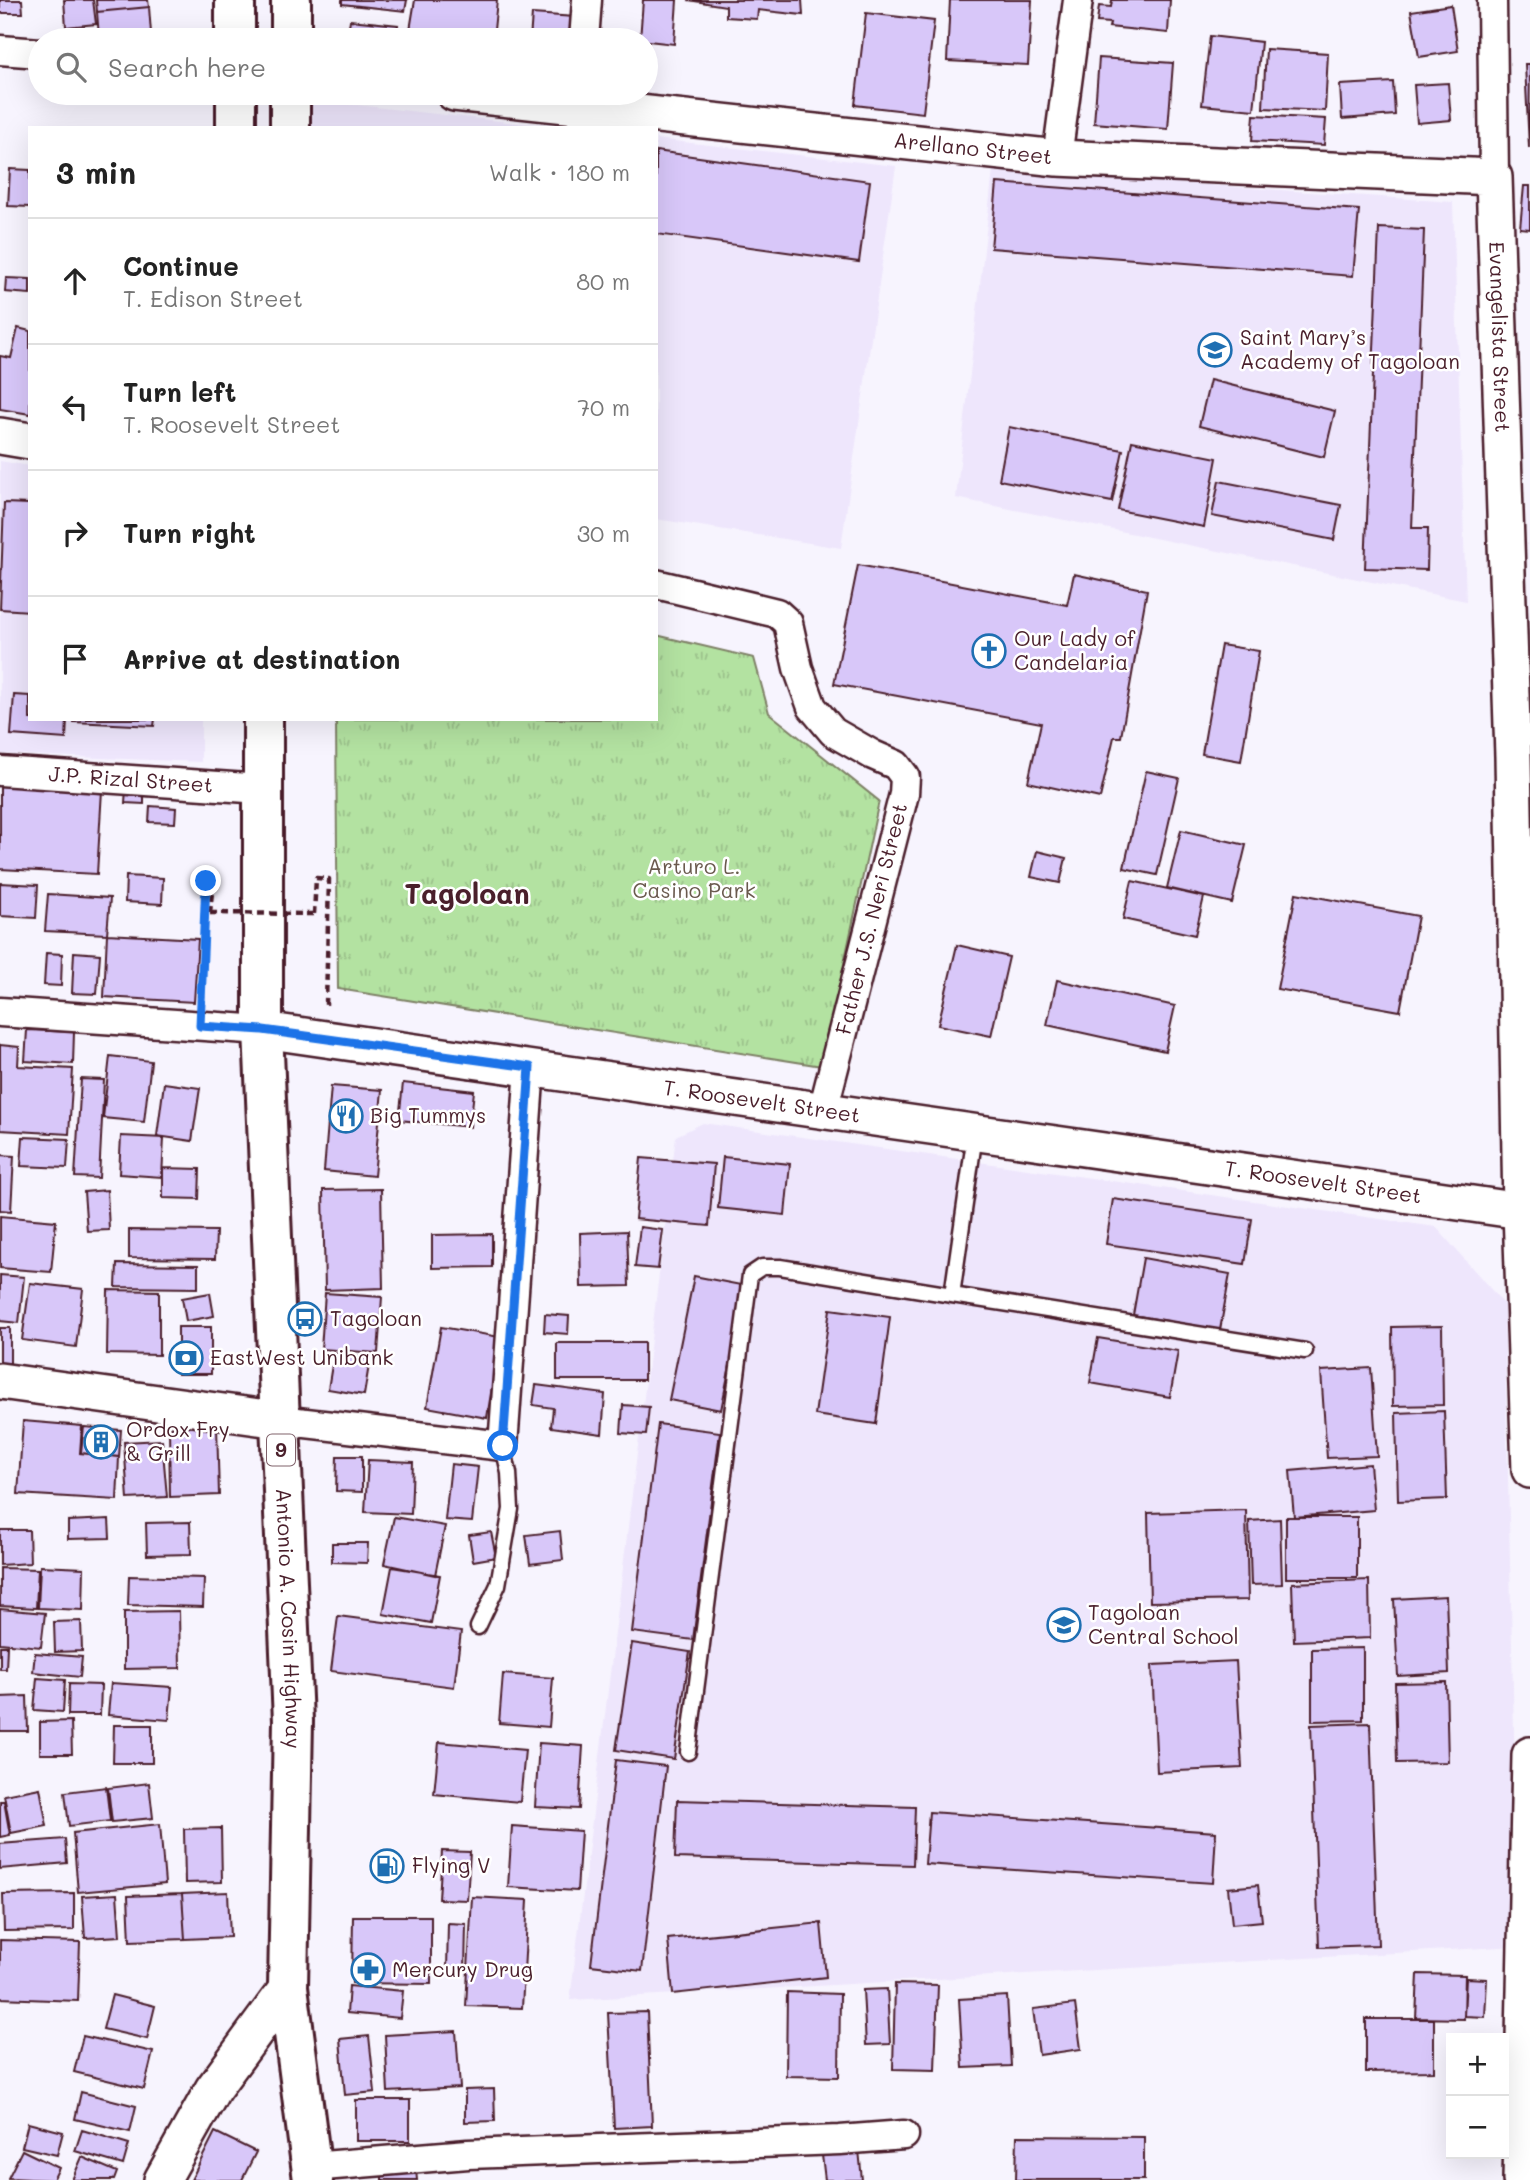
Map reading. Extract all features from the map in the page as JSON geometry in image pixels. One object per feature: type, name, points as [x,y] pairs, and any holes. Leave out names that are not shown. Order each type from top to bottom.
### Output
[{"type":"highway","points":[[235,0],[235,28]]},
{"type":"highway","points":[[291,0],[291,28]]},
{"type":"highway","points":[[236,105],[236,126]]},
{"type":"highway","points":[[290,105],[290,126]]},
{"type":"highway","name":"Antonio A. Cosin Highway","points":[[263,721],[263,1030],[293,1721],[288,1987],[312,2174]]},
{"type":"street","points":[[585,28],[587,0]]},
{"type":"street","points":[[1057,158],[1078,0]]},
{"type":"street","name":"Evangelista Street","points":[[1492,0],[1494,177],[1521,756],[1530,1470]]},
{"type":"street","points":[[0,50],[28,53]]},
{"type":"street","name":"Arellano Street","points":[[628,105],[1057,158],[1494,177]]},
{"type":"street","points":[[0,436],[28,440]]},
{"type":"street","name":"Father J.S. Neri Street","points":[[658,584],[777,612],[788,623],[798,668],[812,707],[833,732],[896,765],[905,777],[904,793],[822,1110]]},
{"type":"street","name":"J.P. Rizal Street","points":[[0,771],[262,789]]},
{"type":"street","name":"T. Roosevelt Street","points":[[0,1012],[263,1030],[1525,1211]]},
{"type":"street","points":[[0,1381],[280,1420],[503,1446],[530,1067]]},
{"type":"street","points":[[1521,2180],[1530,1755]]},
{"type":"street","points":[[162,2180],[213,2089],[288,1987]]},
{"type":"street","points":[[312,2174],[468,2154],[840,2140],[904,2135]]},
{"type":"lane","points":[[952,1295],[975,1134]]},
{"type":"lane","points":[[688,1752],[750,1275],[762,1267],[780,1267],[1305,1351]]},
{"type":"lane","points":[[478,1627],[498,1585],[511,1509],[509,1473],[503,1446]]},
{"type":"path","points":[[200,1026],[206,881],[213,881],[210,913],[314,914],[316,878],[329,879],[325,1039]]},
{"type":"shaded area","points":[[304,105],[357,105],[541,126],[304,126]]},
{"type":"shaded area","points":[[658,139],[896,166],[841,548],[658,519]]},
{"type":"shaded area","name":"Saint Mary’s Academy of Tagoloan","points":[[993,170],[1453,202],[1466,601],[956,498]]},
{"type":"shaded area","points":[[0,461],[28,466],[28,721],[201,721],[201,762],[0,754]]},
{"type":"shaded area","name":"Tagoloan Central School","points":[[703,1123],[1436,1227],[1504,1304],[1519,1946],[570,2000],[676,1136]]},
{"type":"green space","name":"Arturo L. Casino Park","points":[[658,635],[754,658],[769,713],[879,801],[822,1066],[338,989],[336,721],[658,721]]},
{"type":"building","points":[[0,0],[22,0],[23,13],[0,13]]},
{"type":"building","points":[[64,0],[93,0],[96,24],[66,27]]},
{"type":"building","points":[[96,0],[148,0],[149,7],[97,12]]},
{"type":"building","points":[[342,0],[407,0],[405,11],[342,4]]},
{"type":"building","points":[[415,0],[497,0],[494,28],[410,28]]},
{"type":"building","points":[[643,0],[677,0],[674,44],[658,42],[658,28],[641,28]]},
{"type":"building","points":[[688,0],[802,0],[803,15],[758,10],[757,19],[726,17],[726,6]]},
{"type":"building","points":[[950,0],[1032,0],[1028,65],[947,61]]},
{"type":"building","points":[[1112,0],[1170,0],[1168,33],[1109,27],[1110,23],[1097,22],[1099,6],[1111,7]]},
{"type":"building","points":[[1451,5],[1458,51],[1419,57],[1411,11]]},
{"type":"building","points":[[149,7],[151,28],[98,28],[97,12]]},
{"type":"building","points":[[866,13],[934,21],[923,113],[855,105]]},
{"type":"building","points":[[532,14],[575,17],[574,28],[531,28]]},
{"type":"building","points":[[350,20],[398,25],[398,28],[349,28]]},
{"type":"building","points":[[1210,36],[1261,42],[1254,110],[1202,105]]},
{"type":"building","points":[[1266,49],[1328,53],[1325,111],[1263,108]]},
{"type":"building","points":[[1099,58],[1173,63],[1168,129],[1094,123]]},
{"type":"building","points":[[1525,64],[1530,64],[1529,148]]},
{"type":"building","points":[[1393,82],[1395,115],[1342,119],[1340,85]]},
{"type":"building","points":[[1448,83],[1451,120],[1417,123],[1414,85]]},
{"type":"building","points":[[1254,115],[1326,119],[1324,145],[1252,141]]},
{"type":"building","points":[[658,151],[870,181],[859,262],[658,234]]},
{"type":"building","points":[[10,169],[28,170],[28,207],[8,206]]},
{"type":"building","points":[[997,183],[1359,210],[1353,276],[991,248]]},
{"type":"building","points":[[1524,186],[1530,186],[1530,229],[1520,228]]},
{"type":"building","points":[[1379,228],[1424,230],[1412,528],[1428,528],[1427,570],[1365,568]]},
{"type":"building","points":[[6,278],[28,279],[28,294],[5,292]]},
{"type":"building","points":[[18,328],[28,330],[28,414],[0,409],[0,356],[11,358]]},
{"type":"building","points":[[1210,380],[1335,411],[1324,457],[1199,426]]},
{"type":"building","points":[[1009,427],[1123,450],[1112,502],[999,480]]},
{"type":"building","points":[[1132,441],[1217,458],[1204,527],[1118,510]]},
{"type":"building","points":[[1219,481],[1341,505],[1334,540],[1212,516]]},
{"type":"building","points":[[4,503],[28,504],[28,611],[0,609]]},
{"type":"building","name":"Our Lady of Candelaria","points":[[858,565],[1067,605],[1074,574],[1147,590],[1121,737],[1114,737],[1100,798],[1028,782],[1041,723],[834,684]]},
{"type":"building","points":[[1221,645],[1259,651],[1241,761],[1202,754]]},
{"type":"building","points":[[14,695],[28,696],[28,721],[67,721],[66,739],[11,735]]},
{"type":"building","points":[[74,721],[155,721],[154,726]]},
{"type":"building","points":[[1146,771],[1179,778],[1157,875],[1124,868]]},
{"type":"building","points":[[0,784],[102,790],[97,874],[0,869]]},
{"type":"building","points":[[126,789],[144,790],[144,804],[125,803]]},
{"type":"building","points":[[150,806],[176,808],[175,823],[149,822]]},
{"type":"building","points":[[1181,830],[1246,845],[1232,903],[1167,888]]},
{"type":"building","points":[[1037,851],[1066,858],[1060,883],[1031,877]]},
{"type":"building","points":[[126,876],[163,878],[162,904],[125,902]]},
{"type":"building","points":[[1132,881],[1204,897],[1195,935],[1123,919]]},
{"type":"building","points":[[0,883],[38,885],[36,918],[0,916]]},
{"type":"building","points":[[1296,893],[1418,916],[1400,1011],[1277,989]]},
{"type":"building","points":[[48,894],[110,898],[107,934],[45,931]]},
{"type":"building","points":[[107,934],[198,939],[194,1002],[104,997]]},
{"type":"building","points":[[957,945],[1009,957],[991,1036],[938,1025]]},
{"type":"building","points":[[74,952],[100,954],[97,994],[72,993]]},
{"type":"building","points":[[46,953],[62,954],[61,986],[44,985]]},
{"type":"building","points":[[1057,980],[1175,1006],[1165,1051],[1047,1025]]},
{"type":"building","points":[[27,1030],[74,1032],[73,1064],[25,1061]]},
{"type":"building","points":[[0,1045],[19,1047],[18,1066],[73,1069],[69,1134],[0,1130]]},
{"type":"building","points":[[110,1056],[151,1061],[144,1122],[103,1118]]},
{"type":"building","points":[[81,1079],[104,1080],[99,1178],[75,1177]]},
{"type":"building","points":[[164,1083],[200,1088],[192,1141],[157,1136]]},
{"type":"building","points":[[403,1083],[474,1091],[470,1127],[399,1120]]},
{"type":"building","points":[[331,1086],[382,1090],[374,1176],[324,1171]]},
{"type":"building","points":[[121,1136],[164,1138],[162,1177],[119,1174]]},
{"type":"building","points":[[23,1137],[69,1139],[67,1168],[21,1166]]},
{"type":"building","points":[[0,1155],[14,1156],[11,1211],[0,1210]]},
{"type":"building","points":[[723,1157],[790,1164],[785,1215],[718,1208]]},
{"type":"building","points":[[641,1158],[714,1164],[709,1226],[635,1219]]},
{"type":"building","points":[[163,1168],[200,1169],[199,1199],[163,1198]]},
{"type":"building","points":[[381,1189],[383,1288],[325,1290],[323,1190]]},
{"type":"building","points":[[107,1190],[109,1230],[87,1231],[84,1192]]},
{"type":"building","points":[[1113,1199],[1252,1219],[1245,1264],[1106,1244]]},
{"type":"building","points":[[0,1216],[56,1221],[51,1272],[0,1268]]},
{"type":"building","points":[[640,1227],[663,1230],[658,1269],[635,1267]]},
{"type":"building","points":[[129,1230],[216,1231],[215,1259],[129,1258]]},
{"type":"building","points":[[627,1231],[629,1286],[581,1287],[580,1233]]},
{"type":"building","points":[[492,1234],[492,1267],[432,1268],[432,1235]]},
{"type":"building","points":[[1143,1258],[1230,1274],[1220,1330],[1133,1315]]},
{"type":"building","points":[[117,1264],[198,1265],[198,1288],[116,1287]]},
{"type":"building","points":[[0,1275],[24,1277],[19,1323],[0,1321]]},
{"type":"building","points":[[694,1276],[746,1286],[721,1410],[669,1400]]},
{"type":"building","points":[[30,1283],[83,1289],[76,1347],[22,1340]]},
{"type":"building","points":[[108,1290],[159,1291],[159,1355],[107,1354]]},
{"type":"building","points":[[210,1293],[214,1316],[186,1321],[182,1298]]},
{"type":"building","points":[[325,1293],[382,1297],[378,1353],[321,1349]]},
{"type":"building","points":[[830,1309],[890,1317],[876,1424],[815,1415]]},
{"type":"building","points":[[545,1314],[569,1316],[568,1334],[544,1332]]},
{"type":"building","points":[[1442,1326],[1443,1405],[1393,1406],[1392,1327]]},
{"type":"building","points":[[178,1327],[211,1327],[211,1374],[178,1374]]},
{"type":"building","points":[[441,1327],[500,1337],[487,1418],[427,1407]]},
{"type":"building","points":[[0,1328],[10,1328],[10,1367],[0,1367]]},
{"type":"building","points":[[1098,1338],[1178,1351],[1170,1397],[1090,1383]]},
{"type":"building","points":[[557,1343],[644,1343],[644,1380],[557,1380]]},
{"type":"building","points":[[334,1353],[370,1359],[364,1395],[328,1389]]},
{"type":"building","points":[[1371,1368],[1377,1456],[1327,1458],[1321,1371]]},
{"type":"building","points":[[536,1385],[605,1394],[602,1434],[551,1427],[553,1408],[533,1405]]},
{"type":"building","points":[[623,1405],[649,1407],[646,1435],[621,1433]]},
{"type":"building","points":[[1444,1411],[1447,1499],[1398,1501],[1396,1413]]},
{"type":"building","points":[[23,1421],[82,1426],[80,1453],[119,1457],[117,1500],[18,1494]]},
{"type":"building","points":[[658,1424],[720,1432],[693,1640],[632,1632]]},
{"type":"building","points":[[217,1426],[219,1495],[170,1497],[169,1427]]},
{"type":"building","name":"Ordox Fry & Grill","points":[[84,1427],[121,1430],[119,1457],[81,1453]]},
{"type":"building","points":[[162,1440],[167,1497],[128,1499],[124,1442]]},
{"type":"building","points":[[337,1456],[362,1456],[362,1492],[336,1491]]},
{"type":"building","points":[[368,1460],[413,1462],[411,1514],[365,1512]]},
{"type":"building","points":[[451,1464],[478,1467],[472,1522],[445,1520]]},
{"type":"building","points":[[1370,1464],[1374,1510],[1294,1517],[1290,1471]]},
{"type":"building","points":[[1246,1510],[1248,1600],[1150,1602],[1148,1513]]},
{"type":"building","points":[[394,1517],[445,1526],[435,1575],[384,1564]]},
{"type":"building","points":[[1286,1517],[1357,1517],[1357,1578],[1286,1578]]},
{"type":"building","points":[[109,1519],[110,1538],[68,1539],[68,1521]]},
{"type":"building","points":[[1280,1519],[1282,1584],[1251,1585],[1249,1521]]},
{"type":"building","points":[[190,1522],[191,1554],[147,1555],[146,1523]]},
{"type":"building","points":[[0,1530],[29,1530],[30,1563],[0,1565]]},
{"type":"building","points":[[560,1531],[563,1560],[530,1564],[526,1535]]},
{"type":"building","points":[[491,1532],[496,1557],[473,1561],[469,1535]]},
{"type":"building","points":[[332,1543],[368,1543],[367,1563],[332,1562]]},
{"type":"building","points":[[40,1566],[84,1568],[83,1610],[38,1608]]},
{"type":"building","points":[[392,1567],[440,1575],[431,1623],[383,1614]]},
{"type":"building","points":[[0,1568],[38,1569],[36,1608],[0,1606]]},
{"type":"building","points":[[129,1576],[204,1578],[203,1607],[128,1605]]},
{"type":"building","points":[[1369,1580],[1370,1638],[1294,1641],[1292,1583]]},
{"type":"building","points":[[1446,1596],[1449,1673],[1398,1676],[1394,1599]]},
{"type":"building","points":[[0,1609],[45,1613],[41,1647],[0,1643]]},
{"type":"building","points":[[179,1611],[180,1668],[124,1669],[124,1612]]},
{"type":"building","points":[[338,1616],[461,1632],[454,1687],[331,1671]]},
{"type":"building","points":[[81,1621],[82,1651],[55,1652],[54,1622]]},
{"type":"building","points":[[632,1643],[690,1652],[674,1759],[616,1750]]},
{"type":"building","points":[[0,1646],[7,1646],[6,1669],[0,1669]]},
{"type":"building","points":[[1363,1648],[1363,1720],[1312,1721],[1312,1649]]},
{"type":"building","points":[[35,1653],[82,1657],[80,1677],[33,1672]]},
{"type":"building","points":[[1236,1661],[1242,1768],[1157,1772],[1152,1665]]},
{"type":"building","points":[[503,1674],[553,1678],[549,1727],[499,1723]]},
{"type":"building","points":[[37,1678],[65,1680],[63,1712],[34,1710]]},
{"type":"building","points":[[1446,1682],[1448,1762],[1397,1763],[1395,1683]]},
{"type":"building","points":[[111,1683],[172,1687],[169,1720],[108,1715]]},
{"type":"building","points":[[69,1684],[101,1685],[100,1715],[68,1715]]},
{"type":"building","points":[[27,1696],[28,1731],[0,1731],[0,1697]]},
{"type":"building","points":[[71,1721],[72,1754],[40,1754],[40,1722]]},
{"type":"building","points":[[1370,1723],[1378,1945],[1319,1947],[1311,1725]]},
{"type":"building","points":[[114,1725],[152,1725],[152,1763],[113,1763]]},
{"type":"building","points":[[439,1742],[525,1750],[520,1802],[434,1794]]},
{"type":"building","points":[[539,1743],[583,1746],[579,1809],[535,1807]]},
{"type":"building","points":[[616,1760],[666,1766],[642,1971],[591,1965]]},
{"type":"building","points":[[149,1783],[153,1818],[112,1822],[108,1788]]},
{"type":"building","points":[[106,1787],[110,1821],[69,1826],[65,1792]]},
{"type":"building","points":[[40,1788],[47,1826],[11,1833],[4,1795]]},
{"type":"building","points":[[677,1800],[915,1807],[913,1865],[675,1858]]},
{"type":"building","points":[[0,1801],[4,1801],[10,1835],[0,1837]]},
{"type":"building","points":[[929,1812],[1216,1832],[1213,1883],[925,1864]]},
{"type":"building","points":[[160,1824],[165,1884],[78,1892],[73,1833]]},
{"type":"building","points":[[512,1826],[581,1831],[577,1891],[508,1887]]},
{"type":"building","points":[[221,1828],[222,1882],[185,1883],[184,1829]]},
{"type":"building","points":[[65,1839],[67,1863],[0,1869],[0,1844]]},
{"type":"building","points":[[442,1851],[470,1852],[467,1900],[439,1899]]},
{"type":"building","points":[[1258,1885],[1262,1921],[1232,1924],[1228,1888]]},
{"type":"building","points":[[228,1892],[230,1937],[185,1939],[182,1894]]},
{"type":"building","points":[[74,1893],[74,1930],[4,1931],[3,1894]]},
{"type":"building","points":[[117,1894],[120,1936],[85,1938],[82,1896]]},
{"type":"building","points":[[182,1894],[185,1939],[130,1941],[128,1896]]},
{"type":"building","points":[[472,1897],[528,1900],[522,2008],[466,2006]]},
{"type":"building","points":[[353,1916],[431,1916],[431,1984],[352,1983]]},
{"type":"building","points":[[448,1923],[466,1924],[465,1970],[447,1970]]},
{"type":"building","points":[[821,1923],[826,1977],[673,1994],[668,1939]]},
{"type":"building","points":[[0,1940],[80,1942],[78,2001],[0,1998]]},
{"type":"building","points":[[1418,1974],[1465,1975],[1464,2019],[1416,2018]]},
{"type":"building","points":[[1466,1978],[1487,1979],[1485,2017],[1464,2016]]},
{"type":"building","points":[[895,1984],[938,1985],[935,2070],[893,2069]]},
{"type":"building","points":[[349,1986],[403,1991],[400,2018],[347,2013]]},
{"type":"building","points":[[887,1989],[890,2044],[866,2045],[863,1990]]},
{"type":"building","points":[[787,1992],[840,1994],[839,2077],[786,2076]]},
{"type":"building","points":[[112,1995],[155,2006],[147,2039],[103,2029]]},
{"type":"building","points":[[1007,1996],[1011,2066],[963,2068],[959,1999]]},
{"type":"building","points":[[1075,2004],[1081,2049],[1039,2055],[1033,2009]]},
{"type":"building","points":[[647,2012],[652,2126],[614,2128],[608,2013]]},
{"type":"building","points":[[1366,2019],[1434,2019],[1434,2071],[1366,2072]]},
{"type":"building","points":[[456,2031],[460,2088],[388,2092],[385,2035]]},
{"type":"building","points":[[83,2036],[153,2052],[144,2089],[74,2072]]},
{"type":"building","points":[[369,2036],[375,2092],[345,2095],[340,2039]]},
{"type":"building","points":[[494,2089],[495,2121],[465,2122],[465,2090]]},
{"type":"building","points":[[81,2092],[136,2106],[130,2132],[75,2119]]},
{"type":"building","points":[[356,2100],[410,2100],[410,2141],[356,2141]]},
{"type":"building","points":[[28,2123],[63,2132],[57,2155],[22,2147]]},
{"type":"building","points":[[82,2130],[129,2144],[123,2165],[75,2151]]},
{"type":"building","points":[[215,2132],[256,2152],[242,2180],[191,2180]]},
{"type":"building","points":[[1017,2136],[1144,2137],[1144,2180],[1016,2180]]},
{"type":"building","points":[[22,2150],[59,2168],[53,2180],[8,2178]]},
{"type":"building","points":[[859,2150],[862,2180],[825,2180],[822,2155]]},
{"type":"building","points":[[82,2157],[117,2172],[114,2180],[72,2180]]},
{"type":"building","points":[[416,2170],[417,2180],[382,2180],[382,2173]]},
{"type":"place","name":"Saint Mary’s Academy of Tagoloan","points":[[1215,350]]},
{"type":"place","name":"Our Lady of Candelaria","points":[[989,651]]},
{"type":"place","name":"Big Tummys","points":[[346,1116]]},
{"type":"place","name":"Tagoloan","points":[[305,1319]]},
{"type":"place","name":"EastWest Unibank","points":[[186,1358]]},
{"type":"place","name":"Ordox Fry & Grill","points":[[101,1442]]},
{"type":"place","name":"Tagoloan Central School","points":[[1064,1625]]},
{"type":"place","name":"Flying V","points":[[387,1866]]},
{"type":"place","name":"Mercury Drug","points":[[368,1970]]},
{"type":"district","name":"Tagoloan","points":[[467,894]]},
{"type":"route","points":[[206,881],[200,1026],[263,1030],[530,1067],[503,1446]]}]
